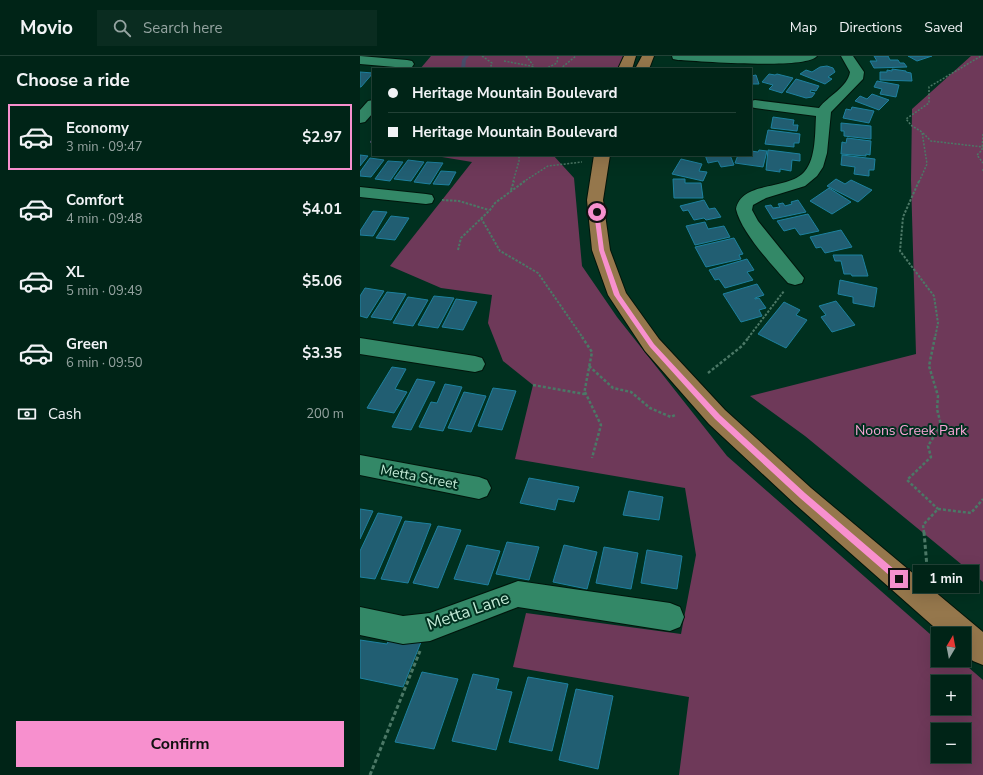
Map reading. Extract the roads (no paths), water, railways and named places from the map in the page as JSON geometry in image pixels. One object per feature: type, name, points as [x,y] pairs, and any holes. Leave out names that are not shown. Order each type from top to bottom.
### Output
[{"type":"main road","points":[[625,68],[630,56]]},
{"type":"main road","points":[[642,68],[648,56]]},
{"type":"main road","points":[[602,156],[595,200],[601,250],[617,295],[652,345],[717,417],[809,501],[956,627]]},
{"type":"main road","points":[[971,640],[983,651]]},
{"type":"street","points":[[678,56],[750,60],[801,59],[811,56]]},
{"type":"street","points":[[794,278],[767,246],[744,210],[747,194],[789,186],[807,178],[813,171],[819,156],[824,112],[856,79],[857,72],[847,56]]},
{"type":"street","points":[[360,60],[408,63]]},
{"type":"street","points":[[755,104],[824,112]]},
{"type":"street","points":[[360,119],[372,105]]},
{"type":"street","points":[[360,192],[426,199]]},
{"type":"street","points":[[363,352],[475,364]]},
{"type":"street","name":"Metta Street","points":[[360,465],[479,488]]},
{"type":"street","name":"Metta Lane","points":[[360,621],[403,630],[430,627],[518,594],[670,617]]},
{"type":"waterway","points":[[463,68],[464,60],[467,56]]},
{"type":"park label","name":"Noons Creek Park","points":[[911,430]]}]
